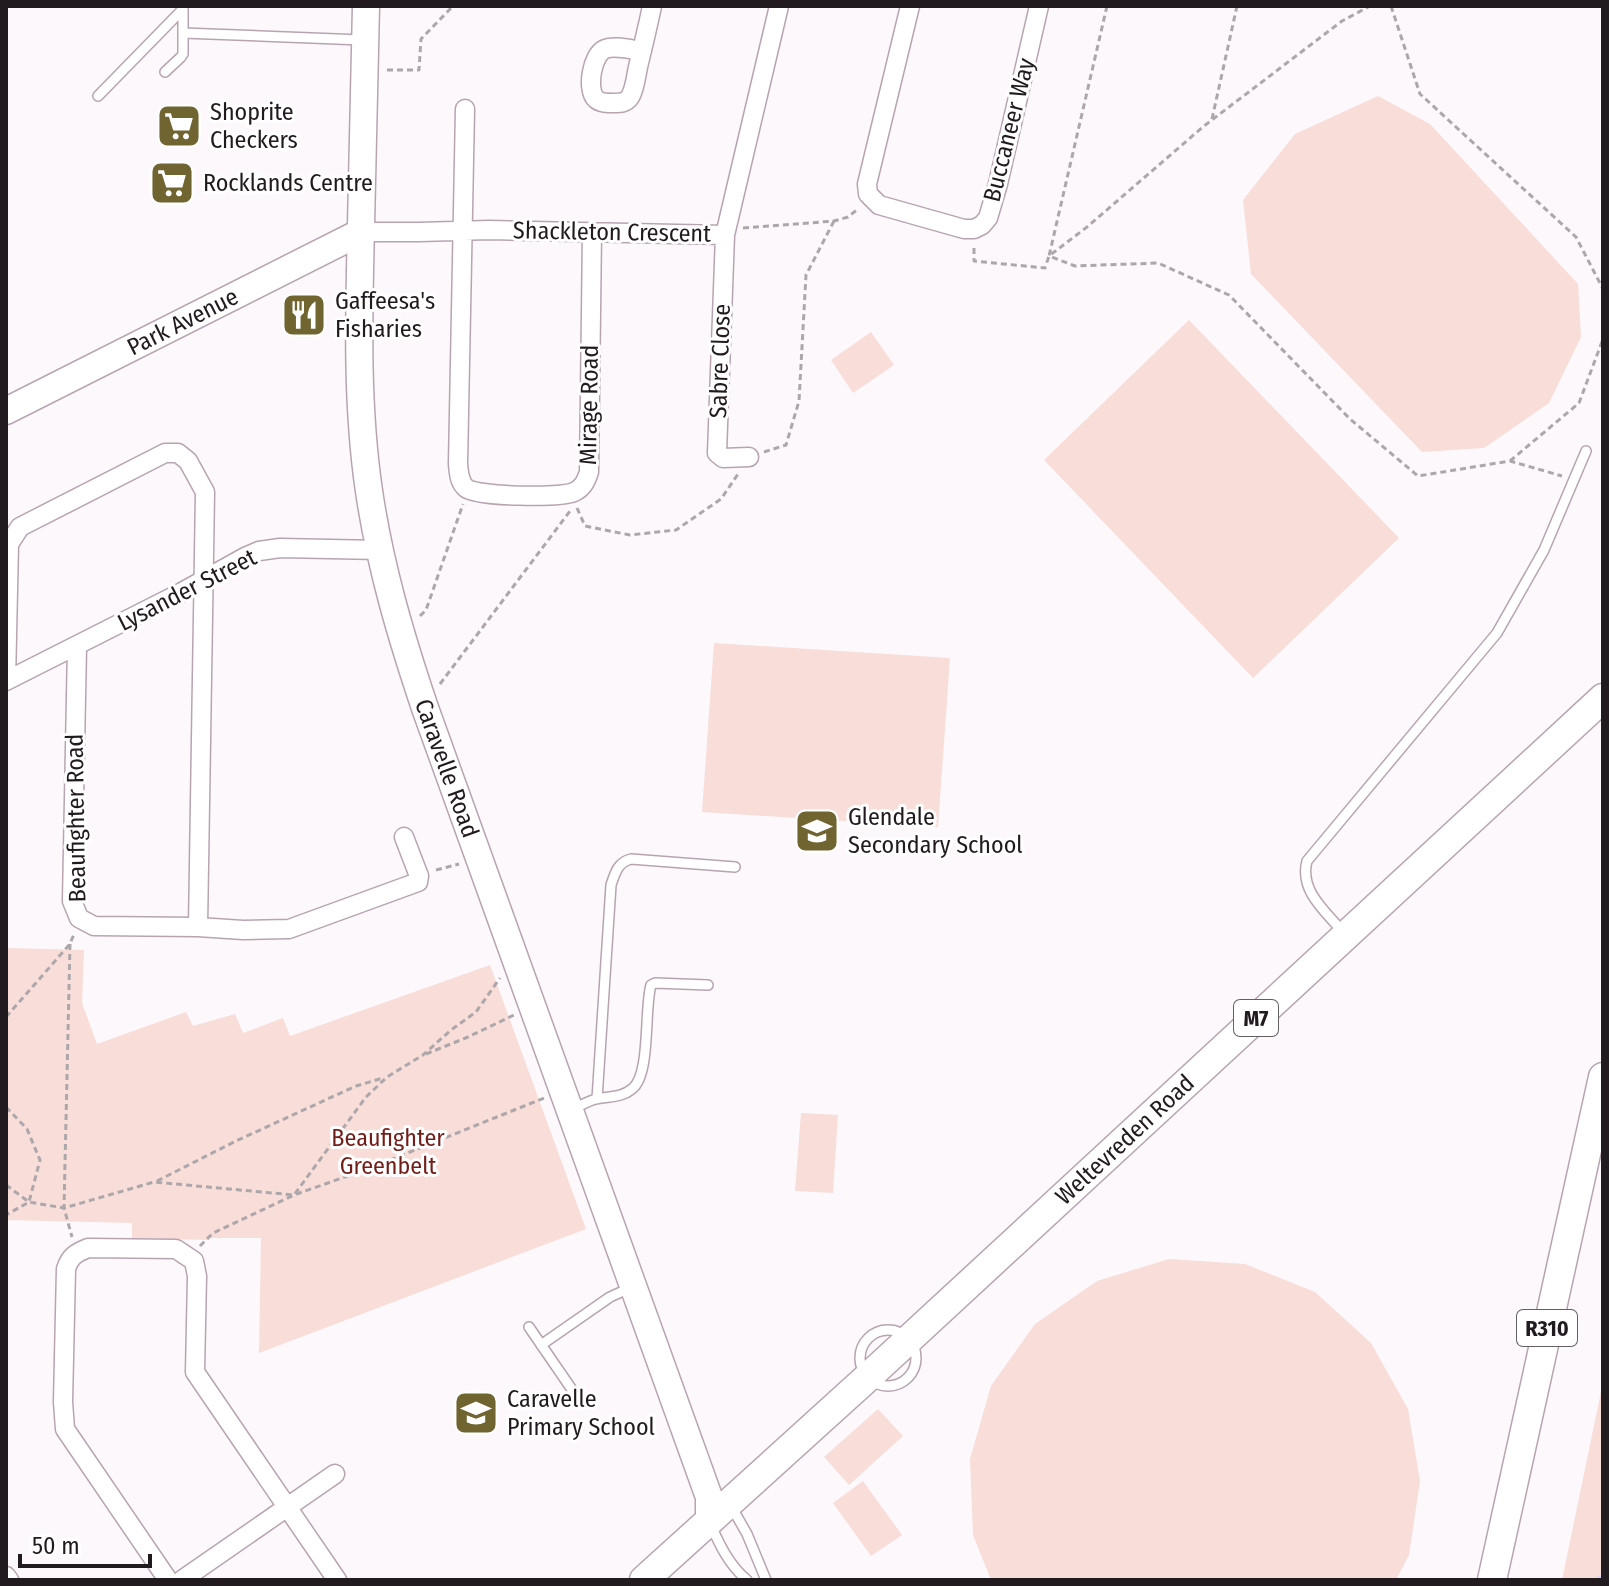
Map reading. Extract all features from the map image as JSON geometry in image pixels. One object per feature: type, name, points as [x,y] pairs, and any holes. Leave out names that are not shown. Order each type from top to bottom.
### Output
[{"type":"main road","name":"Weltevreden Road","points":[[644,1580],[716,1507],[867,1378],[1603,698]]},
{"type":"main road","name":"R310","points":[[1492,1580],[1603,1077]]},
{"type":"street","name":"Caravelle Road","points":[[366,6],[360,396],[368,479],[388,586],[410,663],[716,1507]]},
{"type":"street","points":[[642,51],[652,6]]},
{"type":"street","name":"Shackleton Crescent","points":[[361,232],[726,231],[779,6]]},
{"type":"street","points":[[870,199],[867,184],[910,6]]},
{"type":"street","name":"Buccaneer Way","points":[[870,199],[879,205],[964,229],[982,225],[988,218],[998,184],[1039,6]]},
{"type":"street","points":[[465,109],[458,464],[460,479],[469,490]]},
{"type":"street","name":"Sabre Close","points":[[726,231],[717,450],[721,458],[749,457]]},
{"type":"street","name":"Park Avenue","points":[[6,411],[361,232]]},
{"type":"street","name":"Mirage Road","points":[[469,490],[495,495],[567,494],[579,489],[587,479],[592,232]]},
{"type":"street","points":[[6,681],[9,544],[20,527],[165,453],[178,453],[188,461],[205,492],[198,927]]},
{"type":"street","name":"Lysander Street","points":[[6,681],[245,557],[269,549],[380,550]]},
{"type":"street","name":"Beaufighter Road","points":[[77,646],[72,901],[79,918],[94,926],[289,929],[415,884],[420,880],[404,837]]},
{"type":"street","points":[[168,1580],[65,1429],[66,1269],[76,1253],[88,1248],[176,1249],[194,1261],[197,1276],[195,1372],[337,1580]]},
{"type":"street","points":[[182,1580],[335,1474]]},
{"type":"lane","points":[[165,72],[183,51],[183,7]]},
{"type":"lane","points":[[98,96],[183,7]]},
{"type":"lane","points":[[183,33],[365,40]]},
{"type":"lane","points":[[1346,935],[1308,888],[1307,861],[1497,633],[1544,550],[1586,451]]},
{"type":"lane","points":[[597,1099],[611,885],[615,872],[621,864],[631,859],[735,867]]},
{"type":"lane","points":[[570,1111],[597,1099],[631,1090],[640,1078],[651,985],[708,985]]},
{"type":"lane","points":[[541,1345],[610,1297],[634,1287]]},
{"type":"lane","points":[[529,1327],[575,1394]]},
{"type":"lane","name":"Caravelle Road","points":[[716,1507],[721,1548],[747,1580]]},
{"type":"lane","name":"Caravelle Road","points":[[716,1507],[747,1534],[766,1580]]},
{"type":"path","points":[[383,70],[419,70],[421,39],[453,6]]},
{"type":"path","points":[[974,229],[974,261],[1045,268],[1107,6]]},
{"type":"path","points":[[1212,121],[1237,6]]},
{"type":"path","points":[[1049,256],[1212,121],[1342,21],[1370,6]]},
{"type":"path","points":[[1391,6],[1420,94],[1576,237],[1603,289]]},
{"type":"path","points":[[726,231],[834,221],[848,217],[870,199]]},
{"type":"path","points":[[438,688],[576,504],[585,526],[630,535],[676,530],[721,499],[749,457],[786,445],[799,401],[806,275],[834,221]]},
{"type":"path","points":[[1049,256],[1075,266],[1158,263],[1229,295],[1350,419],[1418,476],[1510,461],[1574,480]]},
{"type":"path","points":[[1510,461],[1579,403],[1603,339]]},
{"type":"path","points":[[417,619],[426,610],[469,490]]},
{"type":"path","points":[[436,870],[461,863]]},
{"type":"path","points":[[76,1253],[64,1208],[70,944],[79,918]]},
{"type":"path","points":[[6,1017],[70,944]]},
{"type":"path","points":[[423,1055],[476,1012],[500,978]]},
{"type":"path","points":[[294,1195],[366,1097],[387,1077],[423,1055],[514,1015]]},
{"type":"path","points":[[6,1185],[29,1202],[64,1208],[154,1182],[356,1086],[387,1077]]},
{"type":"path","points":[[189,1256],[213,1233],[294,1195],[373,1167],[544,1098]]},
{"type":"path","points":[[6,1107],[27,1129],[40,1160],[29,1202],[6,1215]]},
{"type":"path","points":[[154,1182],[294,1195]]},
{"type":"green space","points":[[1378,96],[1430,124],[1578,284],[1581,337],[1549,403],[1484,448],[1422,452],[1251,274],[1243,200],[1295,134]]},
{"type":"green space","points":[[1189,320],[1399,538],[1253,678],[1044,460]]},
{"type":"green space","points":[[871,332],[894,365],[853,393],[831,360]]},
{"type":"green space","points":[[714,643],[950,658],[938,827],[702,812]]},
{"type":"green space","name":"Beaufighter Greenbelt","points":[[8,948],[84,950],[82,1003],[97,1044],[186,1012],[193,1026],[235,1014],[243,1033],[283,1018],[290,1036],[490,965],[586,1229],[259,1353],[261,1238],[132,1238],[132,1223],[6,1220]]},
{"type":"green space","points":[[801,1113],[838,1115],[833,1193],[795,1191]]},
{"type":"green space","points":[[1169,1259],[1245,1264],[1315,1292],[1371,1343],[1408,1409],[1420,1481],[1409,1555],[1396,1580],[991,1580],[973,1535],[970,1459],[991,1386],[1035,1324],[1097,1281]]},
{"type":"green space","points":[[1603,1382],[1603,1580],[1562,1580]]},
{"type":"green space","points":[[878,1409],[903,1436],[849,1485],[824,1457]]},
{"type":"green space","points":[[863,1481],[902,1535],[871,1556],[833,1503]]},
{"type":"waterway","points":[[1597,1580],[1603,1576]]},
{"type":"place","name":"Shoprite Checkers","points":[[179,126]]},
{"type":"place","name":"Rocklands Centre","points":[[172,183]]},
{"type":"place","name":"Gaffeesa's Fisharies","points":[[304,315]]},
{"type":"place","name":"Glendale Secondary School","points":[[817,831]]},
{"type":"place","name":"Caravelle Primary School","points":[[476,1413]]}]
